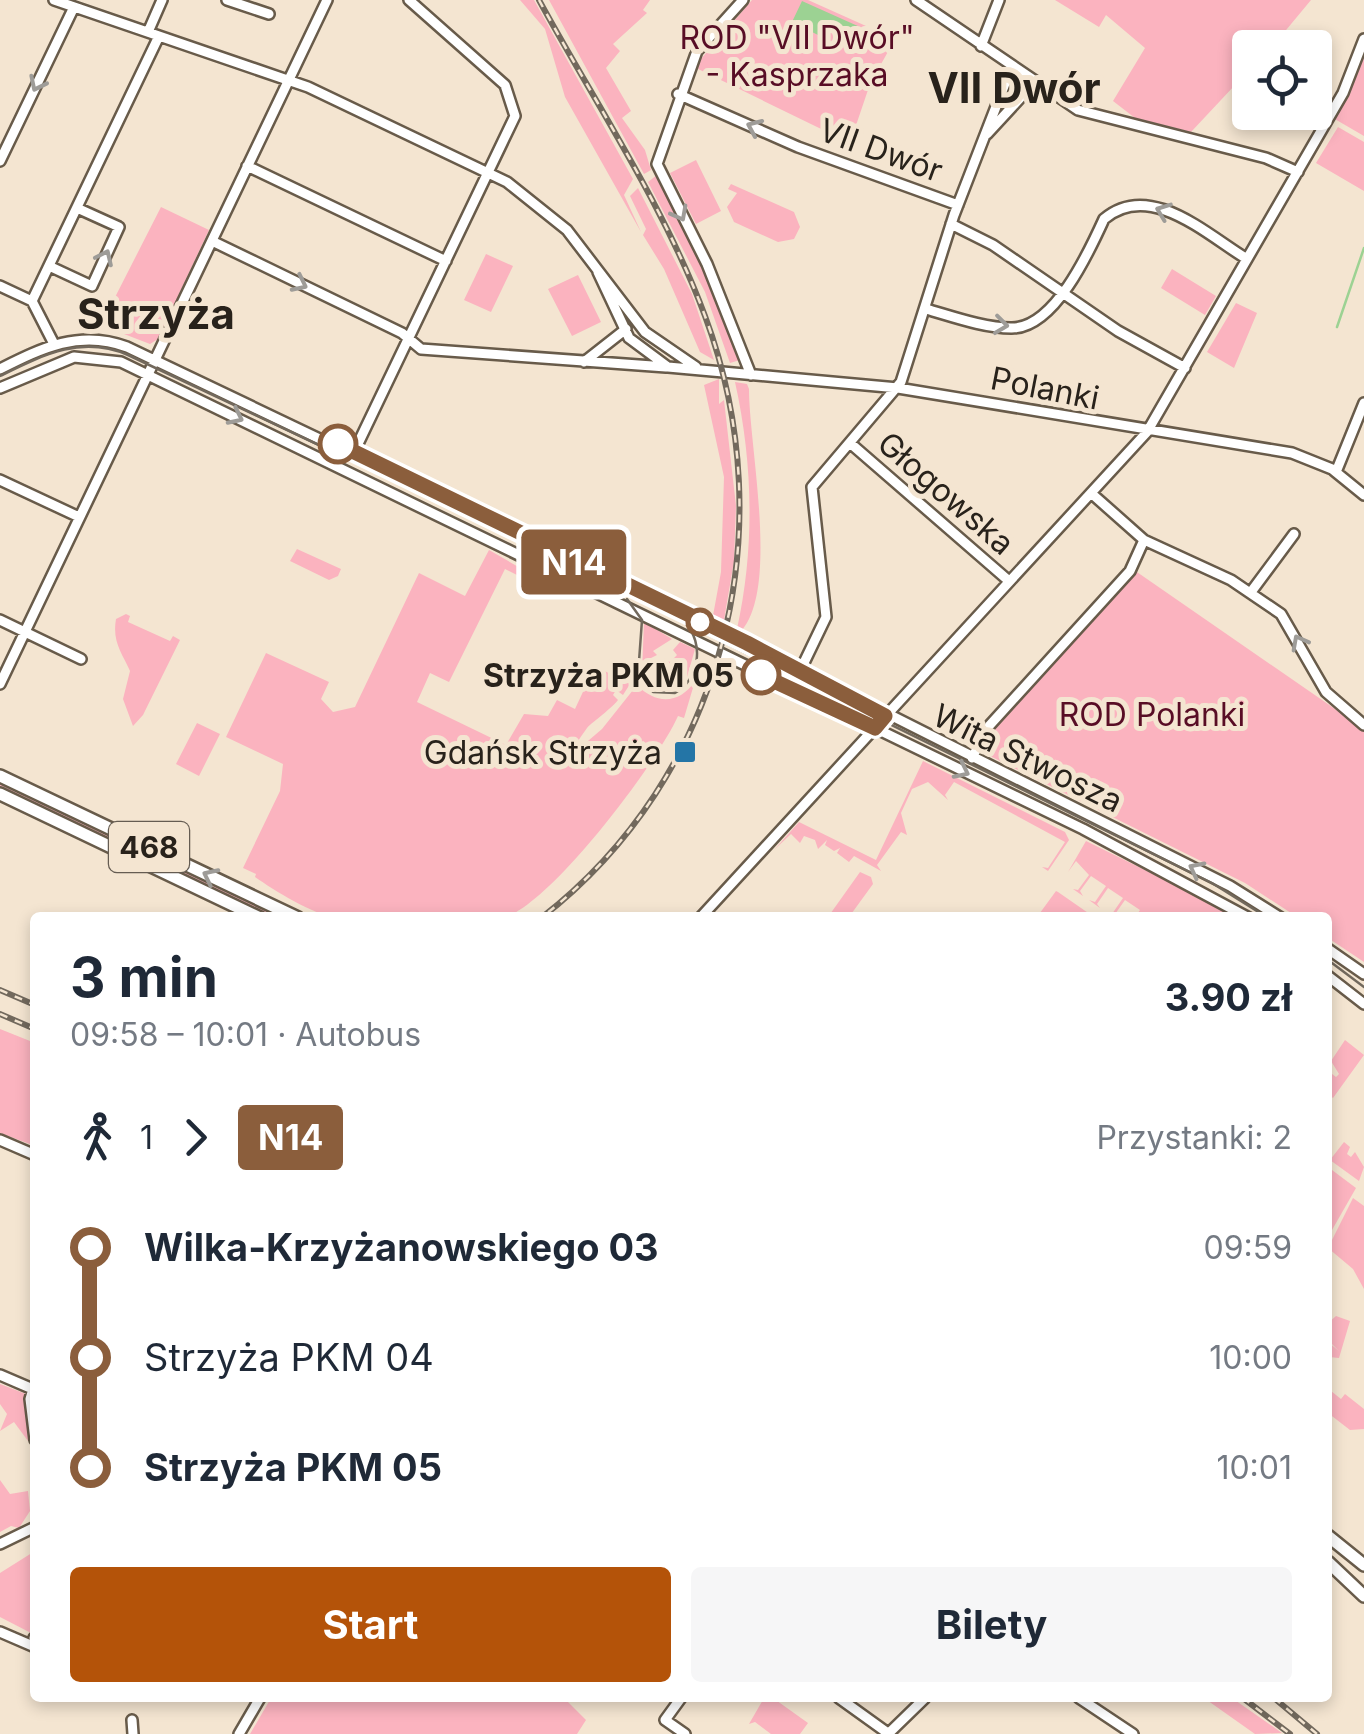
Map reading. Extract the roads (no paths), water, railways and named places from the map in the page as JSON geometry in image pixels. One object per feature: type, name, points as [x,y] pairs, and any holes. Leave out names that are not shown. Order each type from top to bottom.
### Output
[{"type":"main road","name":"468","points":[[0,776],[285,912]]},
{"type":"main road","name":"468","points":[[0,794],[247,912]]},
{"type":"main road","points":[[1332,1539],[1364,1565]]},
{"type":"main road","points":[[1332,1566],[1364,1596]]},
{"type":"street","points":[[54,0],[83,6],[288,80],[489,173],[553,215],[636,322],[658,344],[703,370]]},
{"type":"street","points":[[32,301],[154,34],[162,0]]},
{"type":"street","points":[[227,0],[269,14]]},
{"type":"street","points":[[0,684],[327,0]]},
{"type":"street","points":[[354,452],[513,124],[509,90],[409,0]]},
{"type":"street","points":[[743,0],[697,52],[658,153],[658,172],[713,278],[751,375]]},
{"type":"street","points":[[916,0],[1034,84],[1078,110],[1266,158],[1298,172]]},
{"type":"street","points":[[981,46],[1000,0]]},
{"type":"street","points":[[0,162],[83,6]]},
{"type":"street","points":[[706,912],[1146,432],[1346,86],[1364,39]]},
{"type":"street","points":[[800,671],[826,610],[812,487],[898,388],[951,224],[1011,68]]},
{"type":"street","points":[[987,134],[1034,84]]},
{"type":"street","name":"VII Dwór","points":[[678,94],[831,159],[958,205]]},
{"type":"street","points":[[248,166],[446,261]]},
{"type":"street","points":[[926,309],[1014,328],[1065,291],[1104,219],[1140,204],[1163,209],[1247,260]]},
{"type":"street","points":[[49,266],[92,286],[119,228],[77,208]]},
{"type":"street","points":[[951,224],[1065,291],[1118,331],[1185,368]]},
{"type":"street","name":"Polanki","points":[[212,242],[424,350],[898,388],[1146,432],[1292,453],[1336,472],[1364,495]]},
{"type":"street","points":[[598,272],[624,330],[648,356],[668,367]]},
{"type":"street","points":[[0,286],[32,301],[54,344]]},
{"type":"street","points":[[584,362],[636,322]]},
{"type":"street","name":"Wita Stwosza","points":[[0,368],[54,344],[105,340],[155,360],[354,452],[800,671],[1230,886],[1271,912]]},
{"type":"street","points":[[640,366],[658,344]]},
{"type":"street","name":"Wita Stwosza","points":[[0,388],[74,357],[108,358],[148,374],[1141,858],[1239,912]]},
{"type":"street","points":[[1336,472],[1364,403]]},
{"type":"street","name":"Głogowska","points":[[850,442],[1009,581]]},
{"type":"street","points":[[0,480],[79,518]]},
{"type":"street","points":[[424,507],[432,492]]},
{"type":"street","points":[[1090,493],[1144,540],[1251,592],[1285,618],[1326,692],[1360,722],[1364,708]]},
{"type":"street","points":[[1251,592],[1294,534]]},
{"type":"street","points":[[972,758],[989,726],[1130,571],[1144,540]]},
{"type":"street","points":[[0,620],[81,659]]},
{"type":"street","points":[[1332,952],[1364,974]]},
{"type":"street","points":[[1332,979],[1364,1004]]},
{"type":"street","points":[[0,1140],[30,1153]]},
{"type":"street","points":[[0,1375],[30,1387]]},
{"type":"street","points":[[0,1544],[30,1529]]},
{"type":"street","points":[[0,1632],[30,1645]]},
{"type":"street","points":[[239,1734],[258,1702]]},
{"type":"street","points":[[677,1702],[665,1720],[685,1734]]},
{"type":"street","points":[[845,1702],[889,1734],[921,1702]]},
{"type":"street","points":[[1085,1702],[1133,1734]]},
{"type":"street","points":[[132,1720],[133,1734]]},
{"type":"waterway","points":[[1337,327],[1364,248]]},
{"type":"tram line","points":[[0,376],[47,355],[78,347],[111,349],[128,355],[429,497],[1212,883],[1258,912]]},
{"type":"tram line","points":[[627,599],[642,620],[638,675],[653,692],[675,693],[690,679],[697,651],[685,623]]},
{"type":"tram line","points":[[1332,963],[1364,987]]},
{"type":"railway","points":[[539,0],[649,194],[688,275],[705,316],[728,398],[739,481],[737,564],[722,644],[694,722],[655,794],[604,860],[548,912]]},
{"type":"railway","points":[[0,990],[30,1003]]},
{"type":"railway","points":[[0,1014],[30,1027]]},
{"type":"railway","points":[[1248,1702],[1290,1734]]},
{"type":"railway","points":[[1279,1702],[1317,1734]]},
{"type":"place","name":"Strzyża PKM 05","points":[[761,675]]},
{"type":"place","name":"Gdańsk Strzyża","points":[[685,752]]},
{"type":"district","name":"VII Dwór","points":[[1014,87]]},
{"type":"district","name":"Strzyża","points":[[156,313]]},
{"type":"park label","name":"ROD \"VII Dwór\" - Kasprzaka","points":[[797,56]]},
{"type":"park label","name":"ROD Polanki","points":[[1152,714]]}]
